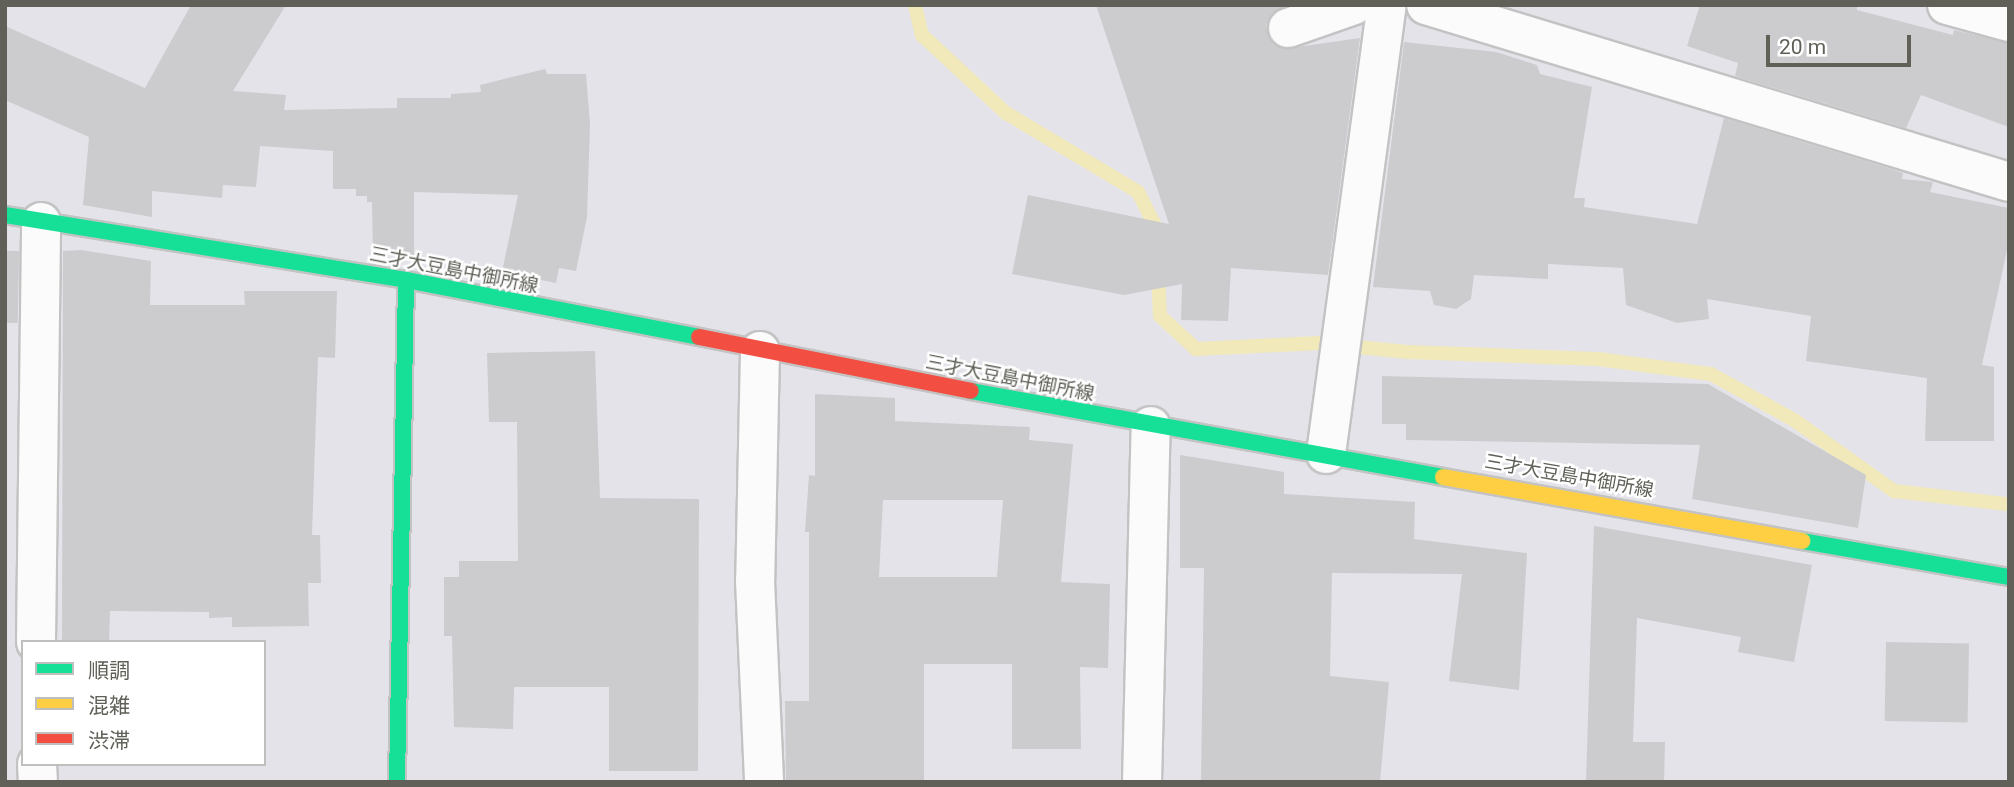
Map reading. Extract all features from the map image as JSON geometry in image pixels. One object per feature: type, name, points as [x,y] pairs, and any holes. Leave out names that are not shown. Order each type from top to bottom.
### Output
[{"type":"main road","name":"三才大豆島中御所線","points":[[23,218],[406,280],[1151,426],[1326,454],[2009,577]]},
{"type":"main road","points":[[397,782],[406,280]]},
{"type":"street","points":[[1287,28],[1354,5]]},
{"type":"street","points":[[1326,454],[1387,5]]},
{"type":"street","points":[[1426,5],[2009,182]]},
{"type":"street","points":[[1947,5],[2009,22]]},
{"type":"street","points":[[23,218],[20,540],[36,640]]},
{"type":"street","points":[[760,351],[755,581],[764,782]]},
{"type":"street","points":[[1142,782],[1151,426]]},
{"type":"building","points":[[191,5],[286,5],[233,91],[286,95],[284,110],[397,108],[397,98],[451,98],[451,94],[481,92],[480,85],[545,69],[547,74],[586,74],[590,124],[587,217],[576,271],[559,268],[556,283],[502,272],[518,195],[414,192],[414,259],[373,253],[372,202],[367,202],[367,196],[356,196],[356,189],[333,189],[333,151],[260,146],[256,187],[223,185],[222,198],[152,191],[152,217],[83,205],[89,137],[5,100],[5,26],[145,88]]},
{"type":"building","points":[[1096,5],[1287,5],[1272,13],[1266,25],[1273,44],[1283,49],[1360,38],[1328,275],[1231,268],[1228,321],[1181,320],[1182,284],[1124,295],[1012,274],[1028,195],[1169,224]]},
{"type":"building","points":[[1700,5],[1857,5],[1857,10],[1953,35],[1954,30],[2009,43],[2009,127],[1921,95],[1906,128],[1735,76],[1738,63],[1687,46]]},
{"type":"building","points":[[1404,42],[1496,52],[1537,65],[1540,74],[1592,87],[1574,198],[1585,198],[1584,207],[1697,224],[1724,118],[1903,173],[1902,179],[1933,182],[1930,192],[2009,208],[2009,241],[1982,365],[1994,367],[1994,441],[1925,441],[1927,378],[1806,361],[1811,316],[1707,299],[1709,319],[1677,323],[1626,305],[1623,268],[1548,264],[1548,279],[1474,275],[1471,299],[1456,309],[1434,305],[1430,291],[1373,287]]},
{"type":"building","points":[[81,250],[151,261],[150,305],[245,305],[244,291],[337,291],[335,358],[318,357],[312,535],[320,535],[321,583],[308,583],[309,626],[232,627],[232,617],[209,618],[209,612],[110,611],[109,640],[62,640],[63,251]]},
{"type":"building","points":[[5,251],[19,251],[18,323],[5,323]]},
{"type":"building","points":[[595,351],[600,498],[699,499],[698,771],[609,771],[609,687],[514,687],[513,729],[454,727],[452,636],[444,636],[444,577],[459,577],[459,561],[518,561],[517,422],[489,422],[487,353]]},
{"type":"building","points":[[1382,376],[1708,384],[1866,475],[1858,528],[1692,499],[1700,445],[1406,440],[1406,424],[1382,424]]},
{"type":"building","points":[[815,394],[895,398],[895,421],[1030,427],[1029,440],[1073,444],[1061,582],[1110,584],[1108,668],[1080,667],[1081,749],[1012,749],[1012,664],[924,664],[924,782],[786,782],[785,701],[809,701],[809,532],[805,532],[809,475],[815,476]],"holes":[[[883,500],[1003,500],[997,577],[879,577]]]},
{"type":"building","points":[[1180,455],[1284,472],[1284,494],[1415,502],[1414,539],[1527,553],[1519,690],[1449,681],[1462,574],[1332,573],[1330,676],[1389,682],[1380,782],[1201,782],[1204,568],[1180,568]]},
{"type":"building","points":[[1594,526],[1812,565],[1794,662],[1738,652],[1741,637],[1637,618],[1633,742],[1665,742],[1664,782],[1586,782]]},
{"type":"building","points":[[1886,642],[1969,643],[1968,722],[1885,721]]},
{"type":"waterway","points":[[915,5],[922,35],[1006,113],[1138,192],[1155,225],[1155,238]]},
{"type":"waterway","points":[[1158,272],[1160,316],[1196,349],[1320,343],[1407,352],[1598,359],[1711,374],[1794,420],[1894,491],[2007,504]]},
{"type":"traffic: fast","points":[[5,215],[406,280],[699,337]]},
{"type":"traffic: fast","points":[[397,782],[406,280]]},
{"type":"traffic: fast","points":[[971,391],[1443,477]]},
{"type":"traffic: fast","points":[[1802,541],[2009,577]]},
{"type":"traffic: slow","points":[[1443,477],[1802,541]]},
{"type":"traffic: jam","points":[[699,337],[971,391]]}]
